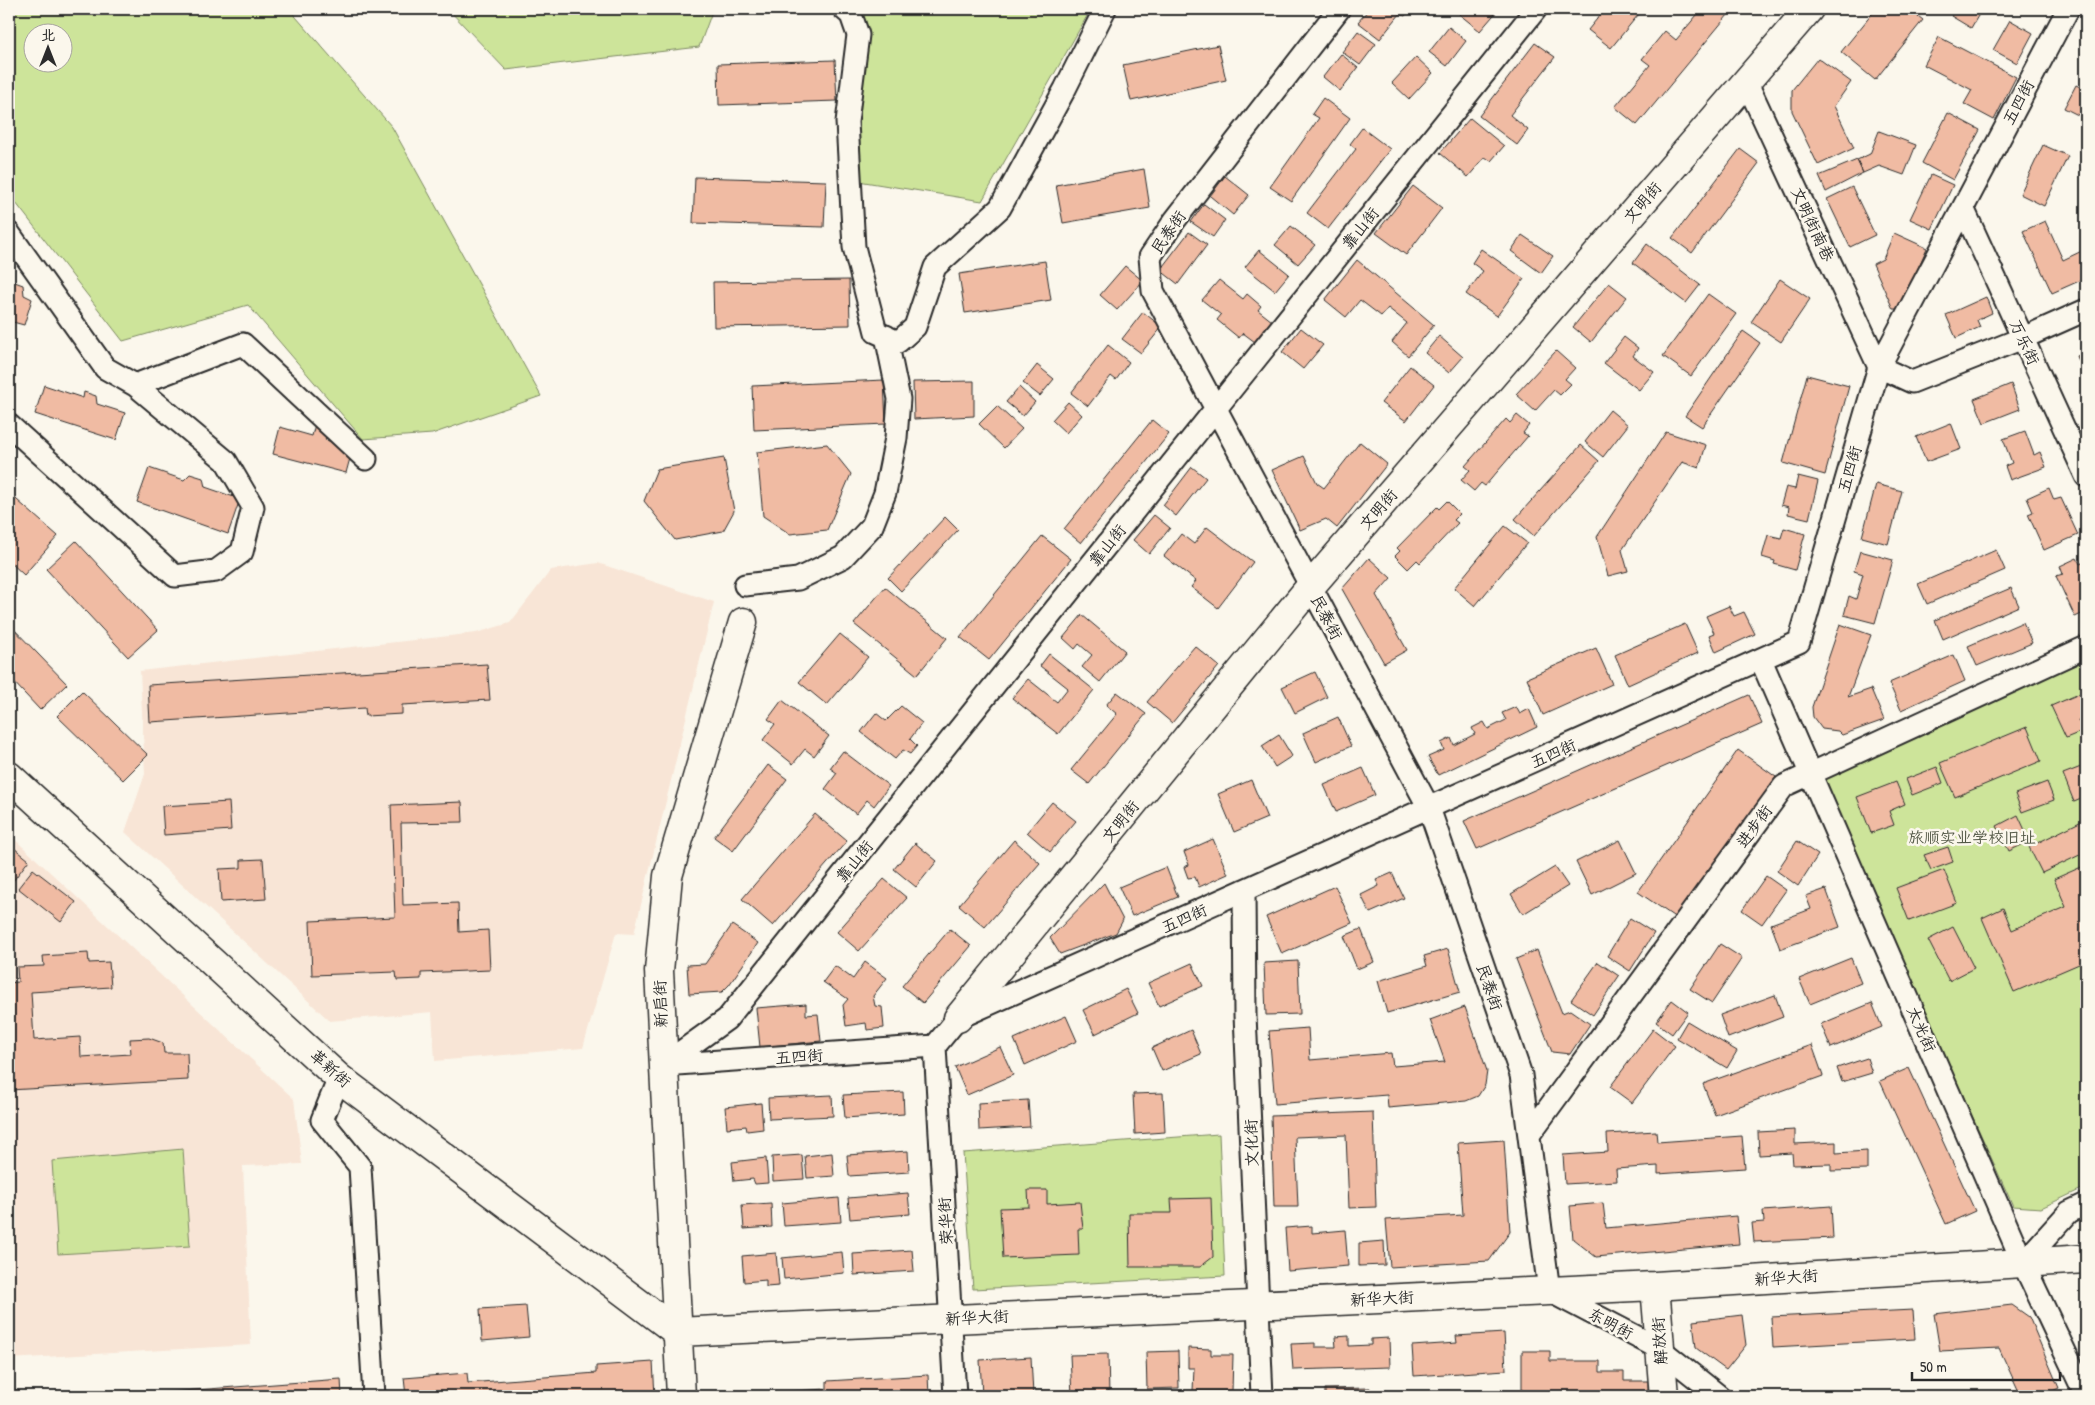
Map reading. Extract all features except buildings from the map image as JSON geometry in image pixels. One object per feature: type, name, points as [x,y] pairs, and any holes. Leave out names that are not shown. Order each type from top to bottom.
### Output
[{"type":"street","points":[[844,9],[851,16],[858,36],[847,122],[854,246],[876,332],[898,342],[915,328],[935,268],[1000,208],[1065,89],[1105,9]]},
{"type":"street","name":"民泰街","points":[[1339,9],[1175,220],[1150,257],[1153,291],[1429,808],[1521,1075],[1549,1290]]},
{"type":"street","name":"靠山街","points":[[663,1065],[727,1019],[1536,9]]},
{"type":"street","name":"文明街","points":[[958,1018],[1310,587],[1809,9]]},
{"type":"street","name":"五四街","points":[[663,1065],[935,1046],[958,1018],[1799,642],[1879,367],[2068,9]]},
{"type":"street","name":"文明街南巷","points":[[1746,81],[1879,367]]},
{"type":"street","name":"万乐街","points":[[1963,208],[2086,476]]},
{"type":"street","points":[[9,233],[105,368],[135,385],[226,462],[253,507],[242,552],[216,571],[176,576],[9,425]]},
{"type":"street","points":[[1879,367],[1912,382],[2023,338],[2086,310]]},
{"type":"street","points":[[745,585],[798,579],[843,557],[872,526],[885,493],[896,438],[900,399],[886,336]]},
{"type":"street","points":[[135,385],[243,344],[366,459]]},
{"type":"street","name":"新启街","points":[[681,1396],[659,971],[668,876],[743,622]]},
{"type":"street","name":"进步街","points":[[1529,1135],[1784,786],[2086,647]]},
{"type":"street","name":"太光街","points":[[1762,660],[2024,1263],[2086,1396]]},
{"type":"street","name":"革新街","points":[[9,776],[339,1078],[677,1332]]},
{"type":"street","name":"文化街","points":[[1244,890],[1245,1015],[1262,1396]]},
{"type":"street","name":"荣华街","points":[[935,1046],[955,1396]]},
{"type":"street","points":[[339,1078],[322,1120],[360,1167],[374,1396]]},
{"type":"street","points":[[2024,1263],[2069,1212],[2086,1204]]},
{"type":"street","name":"新华大街","points":[[677,1332],[1655,1286],[2086,1259]]},
{"type":"street","name":"解放街","points":[[1655,1286],[1664,1396]]},
{"type":"street","name":"东明街","points":[[1549,1290],[1660,1348],[1719,1396]]},
{"type":"shaded area","points":[[598,563],[714,602],[634,934],[616,933],[583,1048],[435,1061],[432,1012],[330,1021],[125,832],[145,774],[140,671],[476,633],[510,623],[551,570]]},
{"type":"shaded area","points":[[9,834],[294,1099],[302,1164],[243,1166],[251,1345],[9,1359]]},
{"type":"green space","points":[[9,9],[289,9],[392,127],[541,396],[432,434],[363,439],[248,305],[123,341],[9,194]]},
{"type":"green space","points":[[448,9],[713,9],[699,47],[506,70]]},
{"type":"green space","points":[[857,9],[1091,9],[982,201],[852,180]]},
{"type":"green space","name":"旅顺实业学校旧址","points":[[2086,660],[2086,1187],[2041,1208],[2013,1206],[1820,779]]},
{"type":"green space","points":[[1219,1134],[1225,1276],[973,1289],[963,1153]]},
{"type":"green space","points":[[183,1149],[190,1246],[58,1254],[52,1161]]}]
